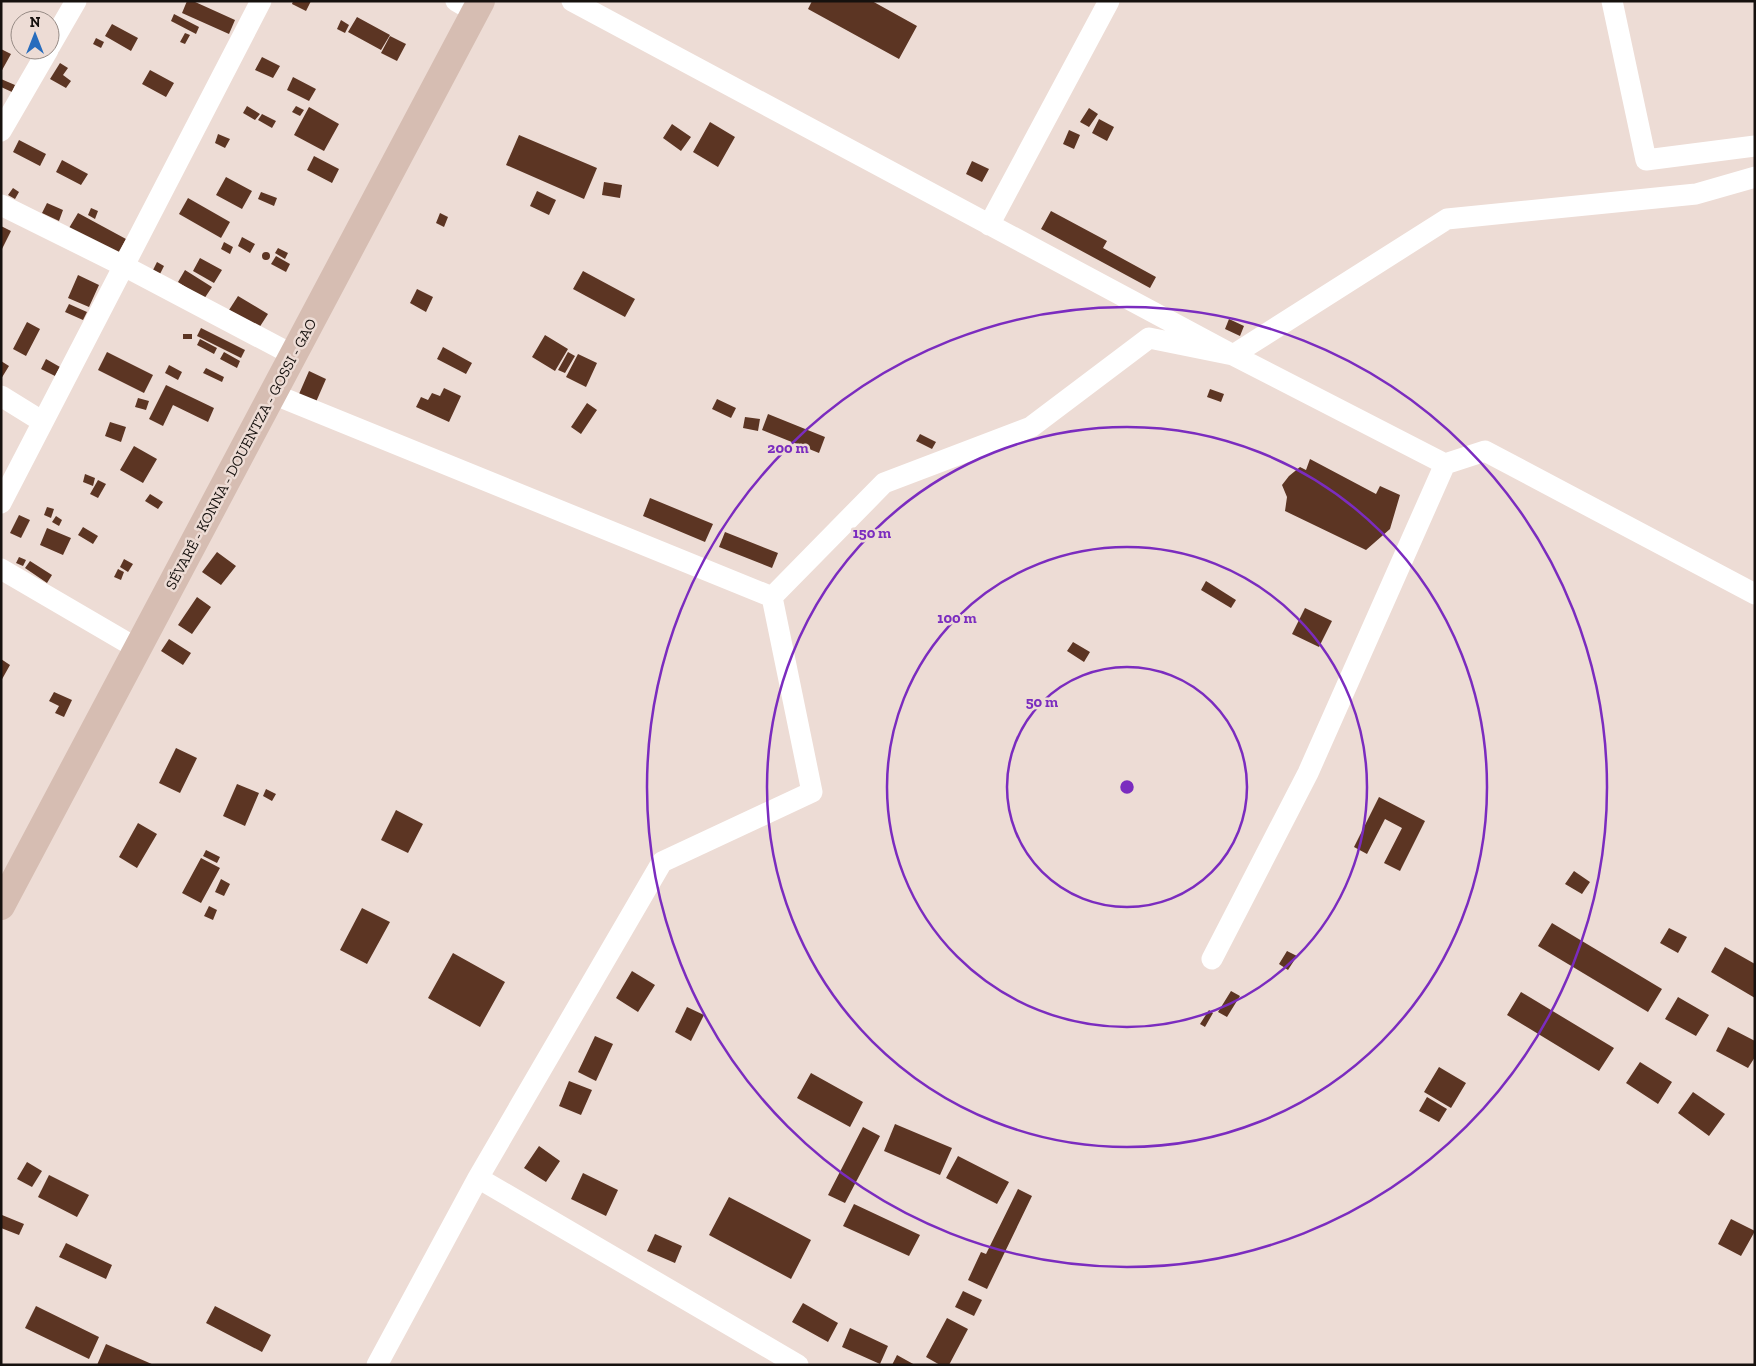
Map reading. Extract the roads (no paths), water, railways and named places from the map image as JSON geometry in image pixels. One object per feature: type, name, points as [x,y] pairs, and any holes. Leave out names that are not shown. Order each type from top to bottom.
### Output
[{"type":"main road","name":"SÉVARÉ - KONNA - DOUENTZA - GOSSI - GAO","points":[[4,892],[138,649],[294,355],[470,5]]},
{"type":"street","points":[[60,29],[76,1]]},
{"type":"street","points":[[1,503],[261,1]]},
{"type":"street","points":[[572,1],[1233,355],[1445,464],[1485,451],[1755,594]]},
{"type":"street","points":[[989,224],[1109,1]]},
{"type":"street","points":[[1612,1],[1646,160],[1755,146]]},
{"type":"street","points":[[1,131],[42,60]]},
{"type":"street","points":[[772,597],[884,483],[1031,427],[1149,338],[1233,355],[1447,219],[1696,194],[1755,177]]},
{"type":"street","points":[[1,205],[124,266],[294,355]]},
{"type":"street","points":[[273,394],[772,597]]},
{"type":"street","points":[[1,396],[43,422]]},
{"type":"street","points":[[1212,959],[1308,773],[1445,464]]},
{"type":"street","points":[[1,569],[138,649]]},
{"type":"street","points":[[377,1365],[478,1178],[662,862],[812,792],[772,597]]},
{"type":"street","points":[[478,1178],[798,1365]]}]
